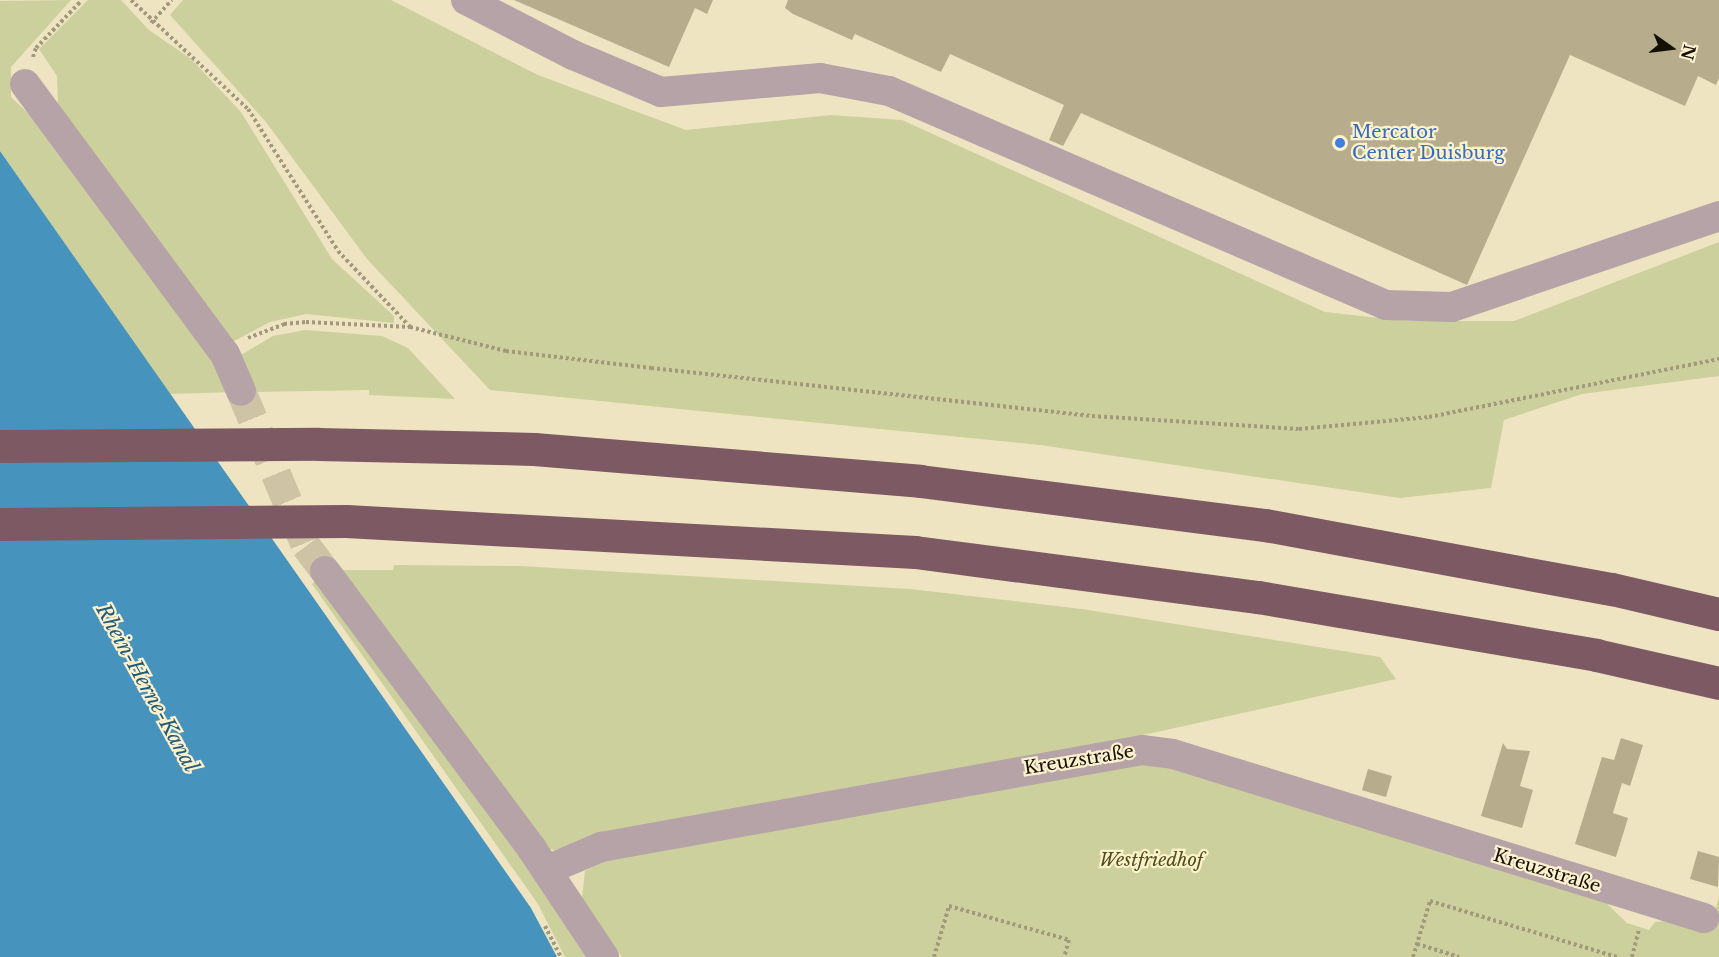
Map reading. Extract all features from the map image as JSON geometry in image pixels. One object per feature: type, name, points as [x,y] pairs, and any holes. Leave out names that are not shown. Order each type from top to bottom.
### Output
[{"type":"highway","points":[[0,446],[318,444],[534,449],[920,481],[1265,525],[1612,589],[1719,614]]},
{"type":"highway","points":[[0,524],[345,521],[915,552],[1258,597],[1596,655],[1719,684]]},
{"type":"street","points":[[466,0],[573,55],[661,92],[820,78],[889,91],[1386,305],[1452,307],[1719,216]]},
{"type":"street","points":[[25,84],[225,354],[241,391]]},
{"type":"street","points":[[325,571],[547,870],[604,957]]},
{"type":"street","name":"Kreuzstraße","points":[[547,870],[601,847],[1142,750],[1173,754],[1704,918]]},
{"type":"path","points":[[25,84],[36,48],[82,0]]},
{"type":"path","points":[[131,0],[152,23],[195,55],[248,109],[338,251],[410,327]]},
{"type":"path","points":[[152,23],[172,0]]},
{"type":"path","points":[[225,354],[251,336],[284,324],[410,327],[506,351],[651,368],[1103,417],[1299,429],[1429,417],[1719,359]]},
{"type":"path","points":[[1413,957],[1430,901],[1617,957]]},
{"type":"path","points":[[934,957],[949,906],[1069,940],[1064,957]]},
{"type":"path","points":[[540,916],[561,957]]},
{"type":"path","points":[[1417,944],[1460,957]]},
{"type":"green space","points":[[71,0],[11,67],[11,97],[50,134],[209,345],[233,392],[170,394],[0,151],[0,1]]},
{"type":"green space","points":[[88,0],[121,0],[149,30],[191,59],[241,112],[332,259],[394,316],[394,323],[306,314],[270,322],[234,341],[227,340],[58,104],[57,76],[39,49]]},
{"type":"green space","points":[[183,0],[391,0],[538,75],[686,130],[831,115],[902,120],[1325,312],[1406,321],[1514,321],[1719,242],[1719,376],[1582,394],[1504,420],[1491,488],[1400,498],[1040,445],[490,390],[367,259],[266,122],[170,15]]},
{"type":"green space","points":[[305,330],[382,336],[408,348],[455,399],[369,395],[369,390],[249,392],[239,356],[273,336]]},
{"type":"green space","points":[[394,565],[520,566],[910,589],[1082,609],[1380,657],[1396,679],[1157,732],[554,850],[545,848],[334,570],[393,570]]},
{"type":"green space","points":[[321,577],[595,957],[565,957],[538,904],[312,584]]},
{"type":"green space","name":"Westfriedhof","points":[[1133,763],[1173,764],[1599,896],[1627,923],[1649,930],[1655,922],[1667,921],[1710,929],[1719,897],[1719,957],[622,957],[582,898],[585,871],[609,859]]},
{"type":"water","name":"Rhein-Herne-Kanal","points":[[0,151],[531,908],[557,957],[0,957]]},
{"type":"building","points":[[514,0],[713,0],[707,14],[695,8],[669,67]]},
{"type":"building","name":"Mercator Center Duisburg","points":[[788,0],[1719,0],[1719,78],[1716,85],[1698,76],[1685,106],[1570,55],[1467,285],[1081,113],[1063,146],[1049,140],[1064,105],[950,54],[941,72],[855,34],[852,40],[793,14],[785,8]]},
{"type":"building","points":[[1621,738],[1643,745],[1630,786],[1622,783],[1613,813],[1628,818],[1616,857],[1575,844],[1602,757],[1614,760]]},
{"type":"building","points":[[1503,743],[1507,749],[1530,751],[1520,786],[1533,790],[1522,828],[1481,816]]},
{"type":"building","points":[[1368,769],[1392,776],[1386,797],[1362,790]]},
{"type":"building","points":[[1698,851],[1719,857],[1718,887],[1690,879]]},
{"type":"tunnel","points":[[241,391],[306,546],[325,571]]},
{"type":"place","name":"Mercator Center Duisburg","points":[[1340,143]]}]
